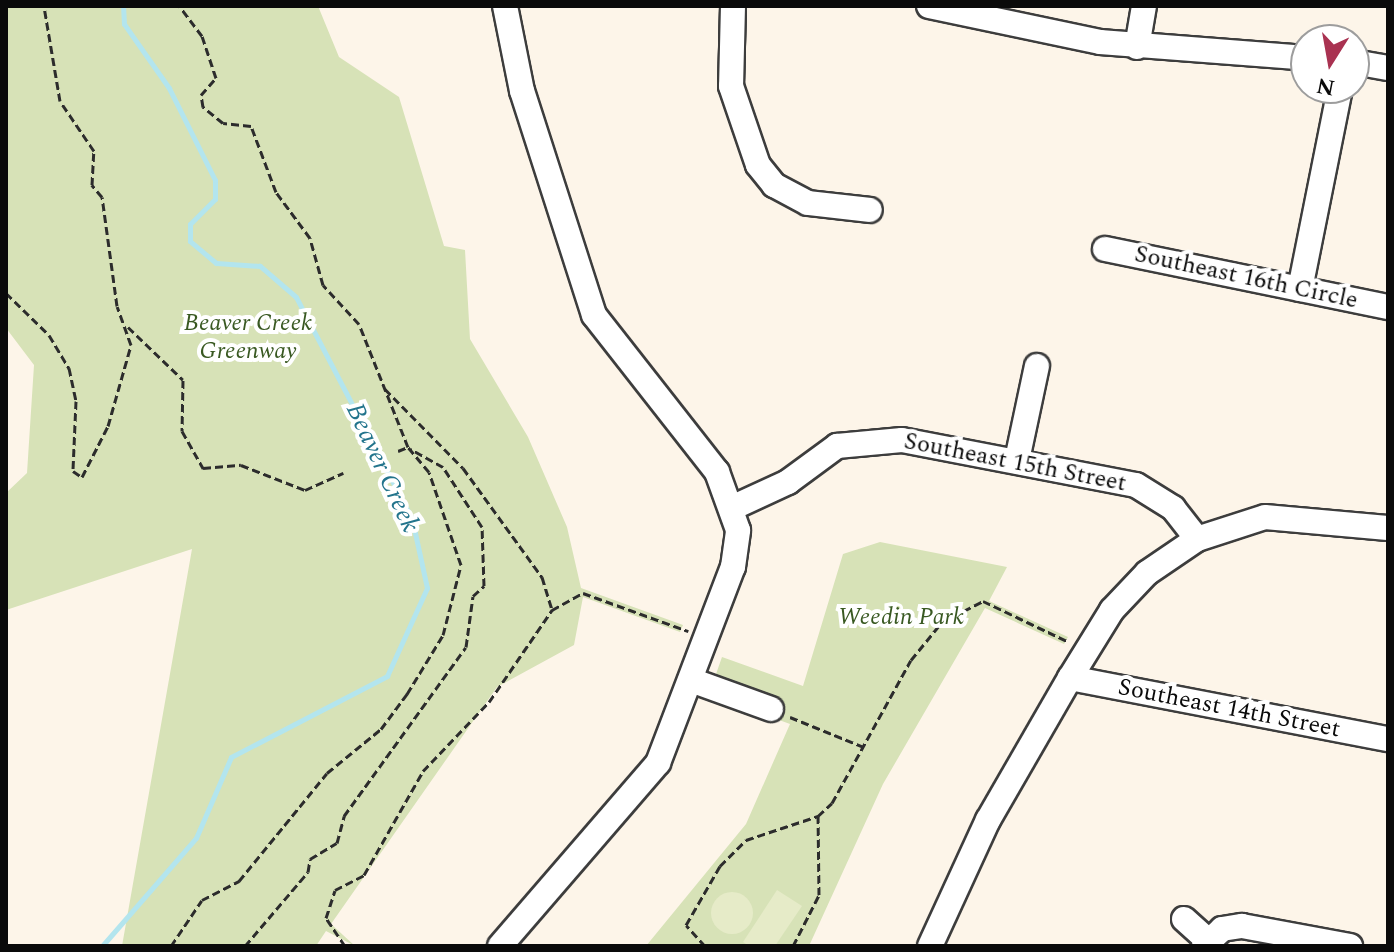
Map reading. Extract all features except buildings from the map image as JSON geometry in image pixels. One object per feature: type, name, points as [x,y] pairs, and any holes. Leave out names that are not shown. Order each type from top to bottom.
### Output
[{"type":"street","points":[[500,946],[638,792],[672,734],[737,549],[734,507],[717,472],[594,315],[522,91],[505,6]]},
{"type":"street","points":[[733,6],[731,86],[758,165],[774,185],[808,203],[870,210]]},
{"type":"street","points":[[929,6],[1137,47],[1290,57]]},
{"type":"street","points":[[1137,47],[1144,6]]},
{"type":"street","points":[[1300,289],[1337,104]]},
{"type":"street","name":"Southeast 16th Circle","points":[[1105,249],[1388,307]]},
{"type":"street","points":[[1017,460],[1037,366]]},
{"type":"street","name":"Southeast 15th Street","points":[[734,507],[788,482],[817,455],[858,441],[902,440],[1136,485],[1173,508],[1197,539]]},
{"type":"street","points":[[930,946],[988,820],[1086,652],[1131,589],[1197,539],[1286,515],[1388,528]]},
{"type":"street","name":"Southeast 14th Street","points":[[1070,678],[1388,739]]},
{"type":"street","points":[[691,680],[771,709]]},
{"type":"street","points":[[1184,919],[1206,943],[1242,926],[1350,946]]},
{"type":"path","points":[[44,6],[60,101],[94,151],[92,185],[102,197],[117,306],[128,327],[183,380],[182,431],[203,468],[241,465],[305,490],[343,473]]},
{"type":"path","points":[[171,946],[202,900],[239,881],[327,773],[381,729],[443,635],[461,565],[429,472],[408,447],[359,324],[315,271],[310,238],[276,192],[251,126],[223,123],[203,107],[201,95],[216,78],[202,36],[179,6]]},
{"type":"path","points":[[6,293],[49,335],[69,368],[76,475],[87,471],[108,426],[125,375],[128,327]]},
{"type":"path","points":[[383,386],[463,468],[542,577],[552,610]]},
{"type":"path","points":[[398,451],[408,447]]},
{"type":"path","points":[[245,946],[308,872],[310,859],[337,843],[344,816],[466,647],[473,596],[484,586],[482,527],[443,467],[408,447]]},
{"type":"path","points":[[345,946],[326,918],[335,890],[364,875],[423,771],[489,702],[552,610],[583,593],[706,640]]},
{"type":"path","points":[[705,946],[686,925],[726,859],[751,838],[818,816],[843,790],[917,651],[970,604],[988,603],[1086,652]]},
{"type":"path","points":[[771,709],[864,747]]},
{"type":"path","points":[[793,946],[819,895],[818,816]]},
{"type":"green space","name":"Beaver Creek Greenway","points":[[6,6],[318,6],[339,57],[399,97],[444,246],[465,250],[470,339],[528,437],[567,527],[581,588],[683,625],[680,632],[583,597],[574,645],[497,687],[331,924],[355,946],[326,931],[316,946],[122,946],[192,549],[6,610],[6,493],[27,473],[34,365],[6,328]]},
{"type":"green space","name":"Weedin Park","points":[[880,542],[1007,567],[989,601],[1068,637],[1064,644],[985,608],[883,784],[809,946],[646,946],[746,824],[790,724],[709,694],[722,657],[803,686],[843,554]]},
{"type":"green space","points":[[777,890],[802,906],[775,946],[749,946],[743,942]]},
{"type":"green space","points":[[732,892],[747,898],[753,913],[747,928],[732,934],[717,928],[711,913],[717,898]]},
{"type":"waterway","name":"Beaver Creek","points":[[102,946],[196,838],[231,757],[387,676],[427,588],[412,519],[296,297],[260,266],[216,263],[190,241],[190,224],[215,199],[215,180],[169,88],[124,24],[123,6]]}]
